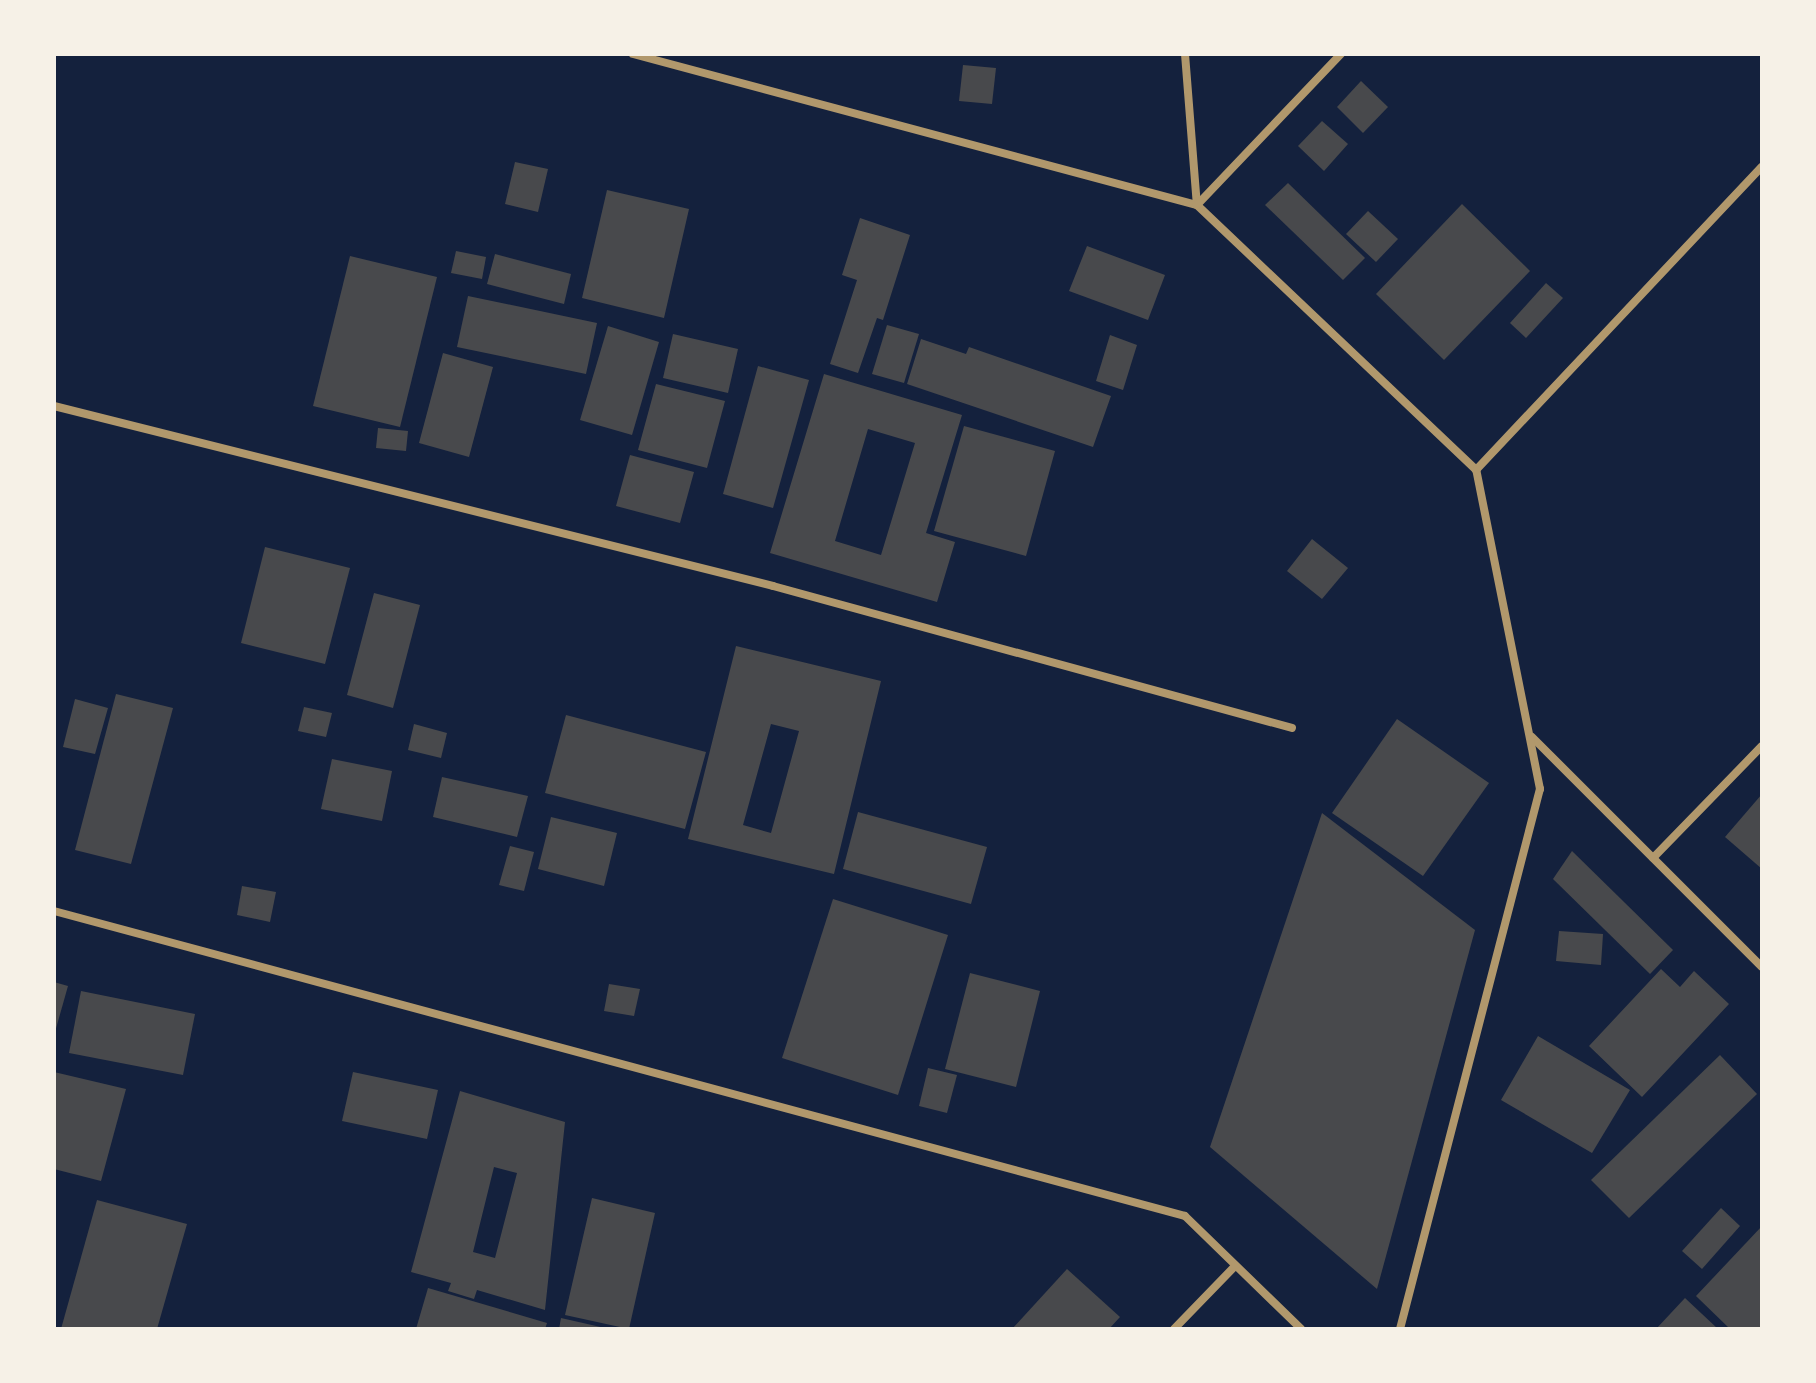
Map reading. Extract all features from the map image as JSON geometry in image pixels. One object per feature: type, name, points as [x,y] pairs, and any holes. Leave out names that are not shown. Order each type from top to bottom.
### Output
[{"type":"street","points":[[633,54],[1197,205],[1476,470],[1540,789],[1400,1329]]},
{"type":"street","points":[[1185,54],[1197,205]]},
{"type":"street","points":[[1197,205],[1341,54]]},
{"type":"street","points":[[1476,470],[1762,166]]},
{"type":"street","points":[[54,406],[773,586],[1292,728]]},
{"type":"street","points":[[1531,736],[1762,967]]},
{"type":"street","points":[[1653,858],[1762,746]]},
{"type":"street","points":[[54,911],[1185,1216],[1301,1329]]},
{"type":"street","points":[[1174,1329],[1235,1266]]},
{"type":"building","points":[[963,65],[996,68],[992,104],[959,101]]},
{"type":"building","points":[[1361,81],[1388,107],[1363,133],[1337,107]]},
{"type":"building","points":[[1322,121],[1348,144],[1324,171],[1298,146]]},
{"type":"building","points":[[515,162],[548,169],[538,212],[505,204]]},
{"type":"building","points":[[1288,183],[1365,258],[1343,280],[1265,205]]},
{"type":"building","points":[[607,190],[689,209],[664,318],[582,298]]},
{"type":"building","points":[[1462,204],[1530,271],[1444,360],[1376,294]]},
{"type":"building","points":[[1368,211],[1398,239],[1376,262],[1346,234]]},
{"type":"building","points":[[860,218],[910,235],[883,320],[877,318],[858,373],[830,364],[857,280],[842,275]]},
{"type":"building","points":[[1087,246],[1165,275],[1148,320],[1069,291]]},
{"type":"building","points":[[456,251],[486,257],[482,279],[451,273]]},
{"type":"building","points":[[495,254],[571,274],[564,304],[487,284]]},
{"type":"building","points":[[350,256],[437,277],[400,427],[313,406]]},
{"type":"building","points":[[1546,283],[1563,298],[1526,338],[1510,323]]},
{"type":"building","points":[[468,296],[597,323],[586,374],[457,347]]},
{"type":"building","points":[[887,325],[919,334],[904,383],[872,374]]},
{"type":"building","points":[[608,326],[659,342],[632,435],[580,420]]},
{"type":"building","points":[[673,334],[738,349],[728,393],[663,378]]},
{"type":"building","points":[[1110,335],[1137,345],[1123,390],[1096,381]]},
{"type":"building","points":[[921,339],[966,354],[969,347],[1111,396],[1093,447],[907,384]]},
{"type":"building","points":[[443,353],[493,367],[469,457],[419,443]]},
{"type":"building","points":[[758,366],[809,380],[773,508],[723,494]]},
{"type":"building","points":[[824,374],[962,415],[926,533],[955,542],[937,602],[770,553]],"holes":[[[868,429],[915,443],[881,555],[835,541]]]},
{"type":"building","points":[[656,384],[725,401],[707,468],[638,450]]},
{"type":"building","points":[[964,426],[1055,451],[1026,556],[934,531]]},
{"type":"building","points":[[378,428],[408,431],[406,451],[376,448]]},
{"type":"building","points":[[630,455],[694,472],[680,523],[616,506]]},
{"type":"building","points":[[1312,539],[1348,568],[1322,599],[1287,571]]},
{"type":"building","points":[[265,547],[350,568],[325,664],[241,643]]},
{"type":"building","points":[[374,593],[420,605],[393,708],[347,695]]},
{"type":"building","points":[[736,646],[881,681],[834,874],[688,839]],"holes":[[[771,724],[799,731],[771,833],[743,825]]]},
{"type":"building","points":[[116,694],[173,708],[131,864],[75,850]]},
{"type":"building","points":[[75,699],[108,708],[95,754],[63,747]]},
{"type":"building","points":[[304,707],[332,713],[326,737],[298,731]]},
{"type":"building","points":[[566,715],[706,752],[685,829],[545,793]]},
{"type":"building","points":[[1397,719],[1489,783],[1423,876],[1332,813]]},
{"type":"building","points":[[414,724],[447,733],[441,758],[408,750]]},
{"type":"building","points":[[332,759],[392,771],[382,821],[321,809]]},
{"type":"building","points":[[442,777],[528,796],[517,837],[433,817]]},
{"type":"building","points":[[1762,794],[1762,869],[1725,837]]},
{"type":"building","points":[[858,812],[987,847],[971,904],[843,869]]},
{"type":"building","points":[[1322,813],[1475,930],[1377,1289],[1210,1147]]},
{"type":"building","points":[[551,817],[617,833],[604,886],[538,869]]},
{"type":"building","points":[[510,846],[534,852],[524,891],[499,885]]},
{"type":"building","points":[[1572,851],[1673,950],[1650,974],[1553,879]]},
{"type":"building","points":[[242,886],[276,892],[270,922],[237,915]]},
{"type":"building","points":[[833,899],[948,935],[898,1095],[782,1058]]},
{"type":"building","points":[[1559,931],[1603,934],[1601,965],[1556,961]]},
{"type":"building","points":[[1661,969],[1680,987],[1694,971],[1729,1004],[1642,1097],[1589,1046]]},
{"type":"building","points":[[970,973],[1040,991],[1016,1087],[945,1069]]},
{"type":"building","points":[[54,982],[68,986],[55,1032],[54,1032]]},
{"type":"building","points":[[609,984],[640,989],[634,1016],[604,1011]]},
{"type":"building","points":[[81,991],[195,1014],[183,1075],[69,1053]]},
{"type":"building","points":[[1538,1036],[1630,1090],[1592,1153],[1501,1100]]},
{"type":"building","points":[[1720,1055],[1757,1094],[1629,1218],[1591,1180]]},
{"type":"building","points":[[928,1068],[957,1075],[947,1113],[919,1106]]},
{"type":"building","points":[[54,1072],[126,1089],[101,1181],[54,1169]]},
{"type":"building","points":[[353,1072],[438,1090],[427,1139],[342,1121]]},
{"type":"building","points":[[460,1091],[565,1122],[545,1310],[477,1290],[474,1299],[448,1291],[451,1283],[411,1272]],"holes":[[[494,1167],[517,1173],[495,1258],[473,1252]]]},
{"type":"building","points":[[592,1198],[655,1213],[629,1329],[565,1315]]},
{"type":"building","points":[[97,1200],[187,1224],[157,1329],[61,1329]]},
{"type":"building","points":[[1721,1208],[1740,1226],[1702,1269],[1682,1251]]},
{"type":"building","points":[[1762,1226],[1762,1329],[1730,1329],[1696,1296]]},
{"type":"building","points":[[1067,1269],[1120,1317],[1109,1329],[1012,1329]]},
{"type":"building","points":[[428,1288],[547,1323],[545,1329],[416,1329]]},
{"type":"building","points":[[1685,1298],[1718,1329],[1656,1329]]},
{"type":"building","points":[[561,1318],[605,1328],[605,1329],[559,1329]]}]
